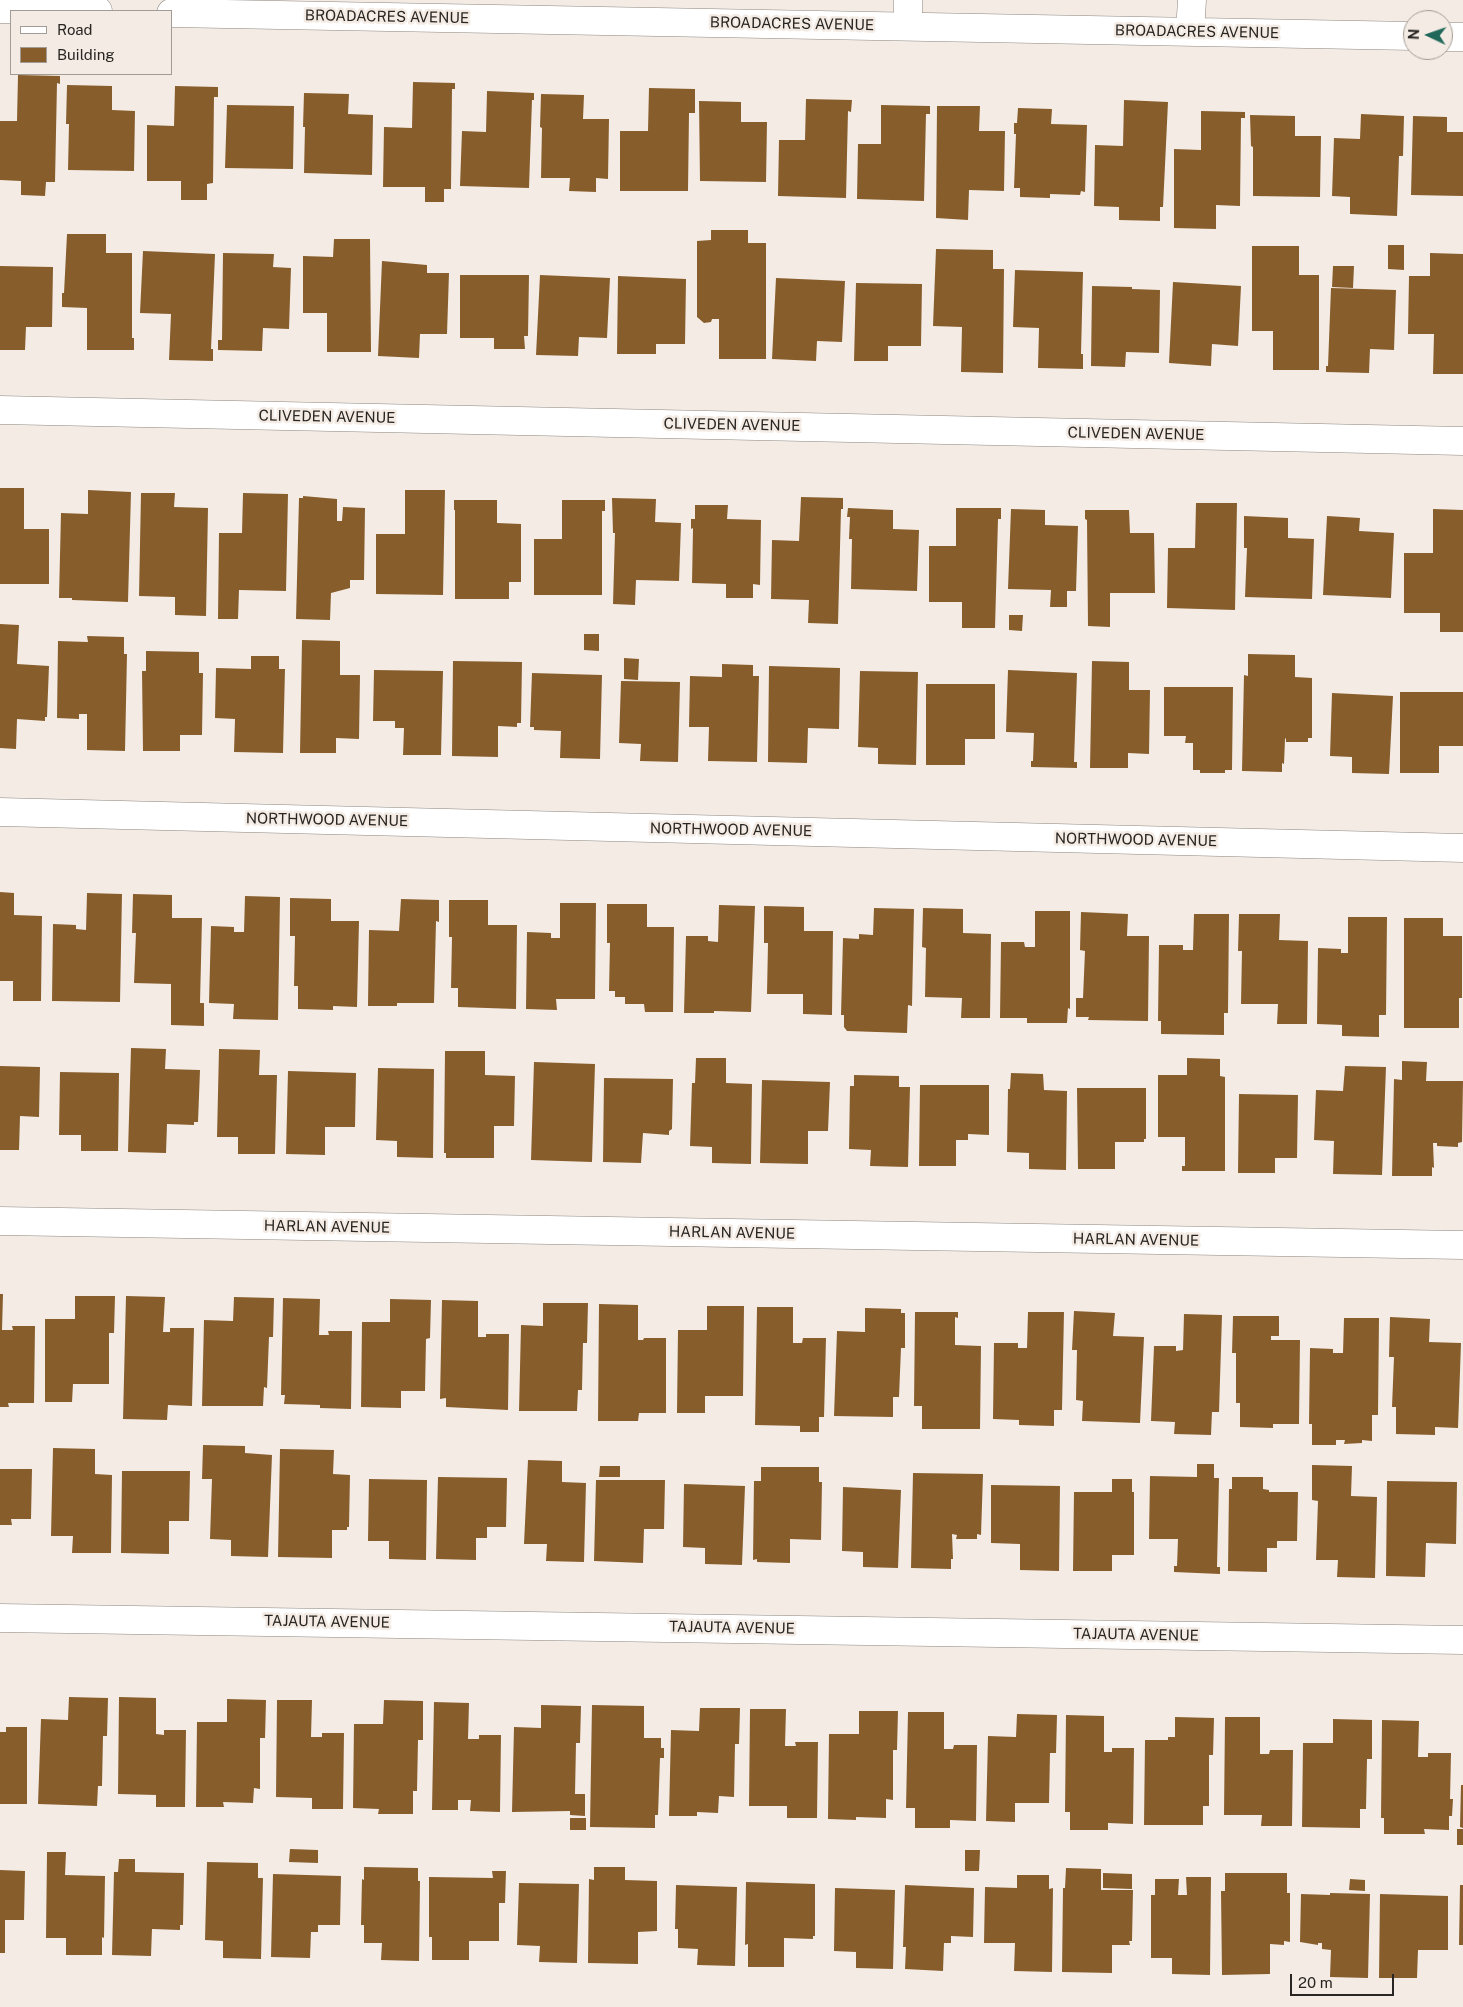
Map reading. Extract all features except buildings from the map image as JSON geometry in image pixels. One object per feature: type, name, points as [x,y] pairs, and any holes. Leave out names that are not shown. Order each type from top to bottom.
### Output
[{"type":"street","points":[[1190,32],[1192,0]]},
{"type":"street","points":[[0,9],[49,10]]},
{"type":"street","name":"BROADACRES AVENUE","points":[[172,13],[908,13],[1190,32],[1403,36]]},
{"type":"street","name":"CLIVEDEN AVENUE","points":[[0,410],[1463,441]]},
{"type":"street","name":"NORTHWOOD AVENUE","points":[[0,812],[1463,848]]},
{"type":"street","name":"HARLAN AVENUE","points":[[0,1222],[1463,1245]]},
{"type":"street","name":"TAJAUTA AVENUE","points":[[0,1618],[1463,1640]]}]
